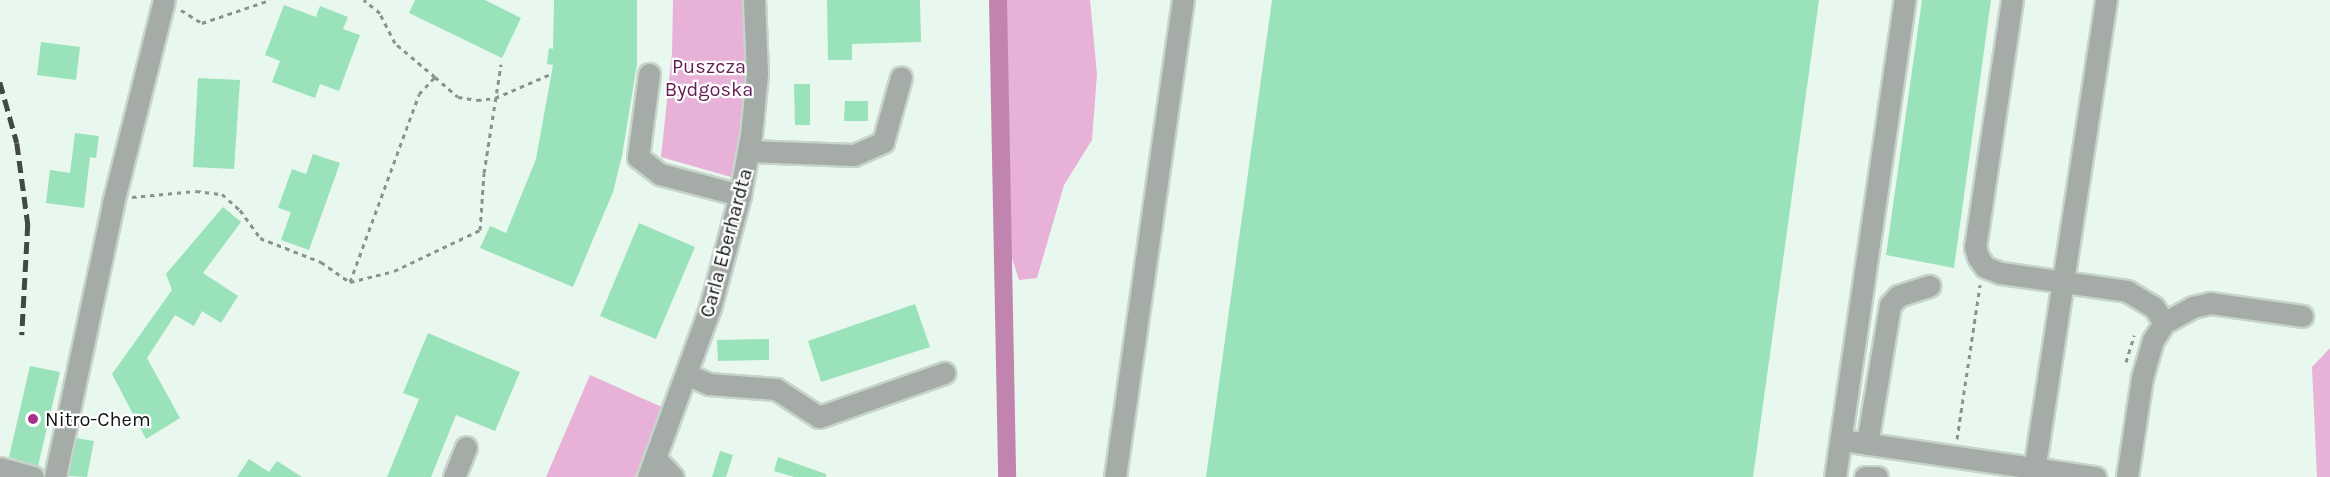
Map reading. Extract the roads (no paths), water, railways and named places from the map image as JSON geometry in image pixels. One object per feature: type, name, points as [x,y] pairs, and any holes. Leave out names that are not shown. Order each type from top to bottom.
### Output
[{"type":"street","points":[[55,477],[115,197],[164,0]]},
{"type":"street","name":"Carla Eberhardta","points":[[652,468],[688,375],[740,195],[749,151],[757,74],[754,0]]},
{"type":"street","points":[[1115,477],[1183,0]]},
{"type":"street","points":[[1835,477],[1905,0]]},
{"type":"street","points":[[2012,0],[1975,247],[1985,267],[1993,270],[2063,284],[2127,291],[2154,307],[2164,323]]},
{"type":"street","points":[[2034,474],[2106,0]]},
{"type":"street","points":[[649,74],[638,157],[660,174],[740,195]]},
{"type":"street","points":[[749,151],[854,155],[883,142],[901,77]]},
{"type":"street","points":[[1867,444],[1890,305],[1898,296],[1929,286]]},
{"type":"street","points":[[2127,477],[2142,378],[2153,339],[2164,323],[2193,307],[2211,303],[2302,316]]},
{"type":"street","points":[[688,375],[709,384],[776,389],[819,417],[944,373]]},
{"type":"street","points":[[1840,440],[1954,458],[2034,474],[2095,477]]},
{"type":"street","points":[[454,477],[466,447]]},
{"type":"street","points":[[0,468],[33,477]]},
{"type":"street","points":[[652,468],[673,477]]},
{"type":"street","points":[[1865,477],[1877,477]]},
{"type":"waterway","points":[[998,0],[1007,477]]},
{"type":"railway","points":[[0,82],[17,143],[28,224],[22,335]]},
{"type":"place","name":"Nitro-Chem","points":[[33,419]]},
{"type":"park label","name":"Puszcza Bydgoska","points":[[709,78]]}]
